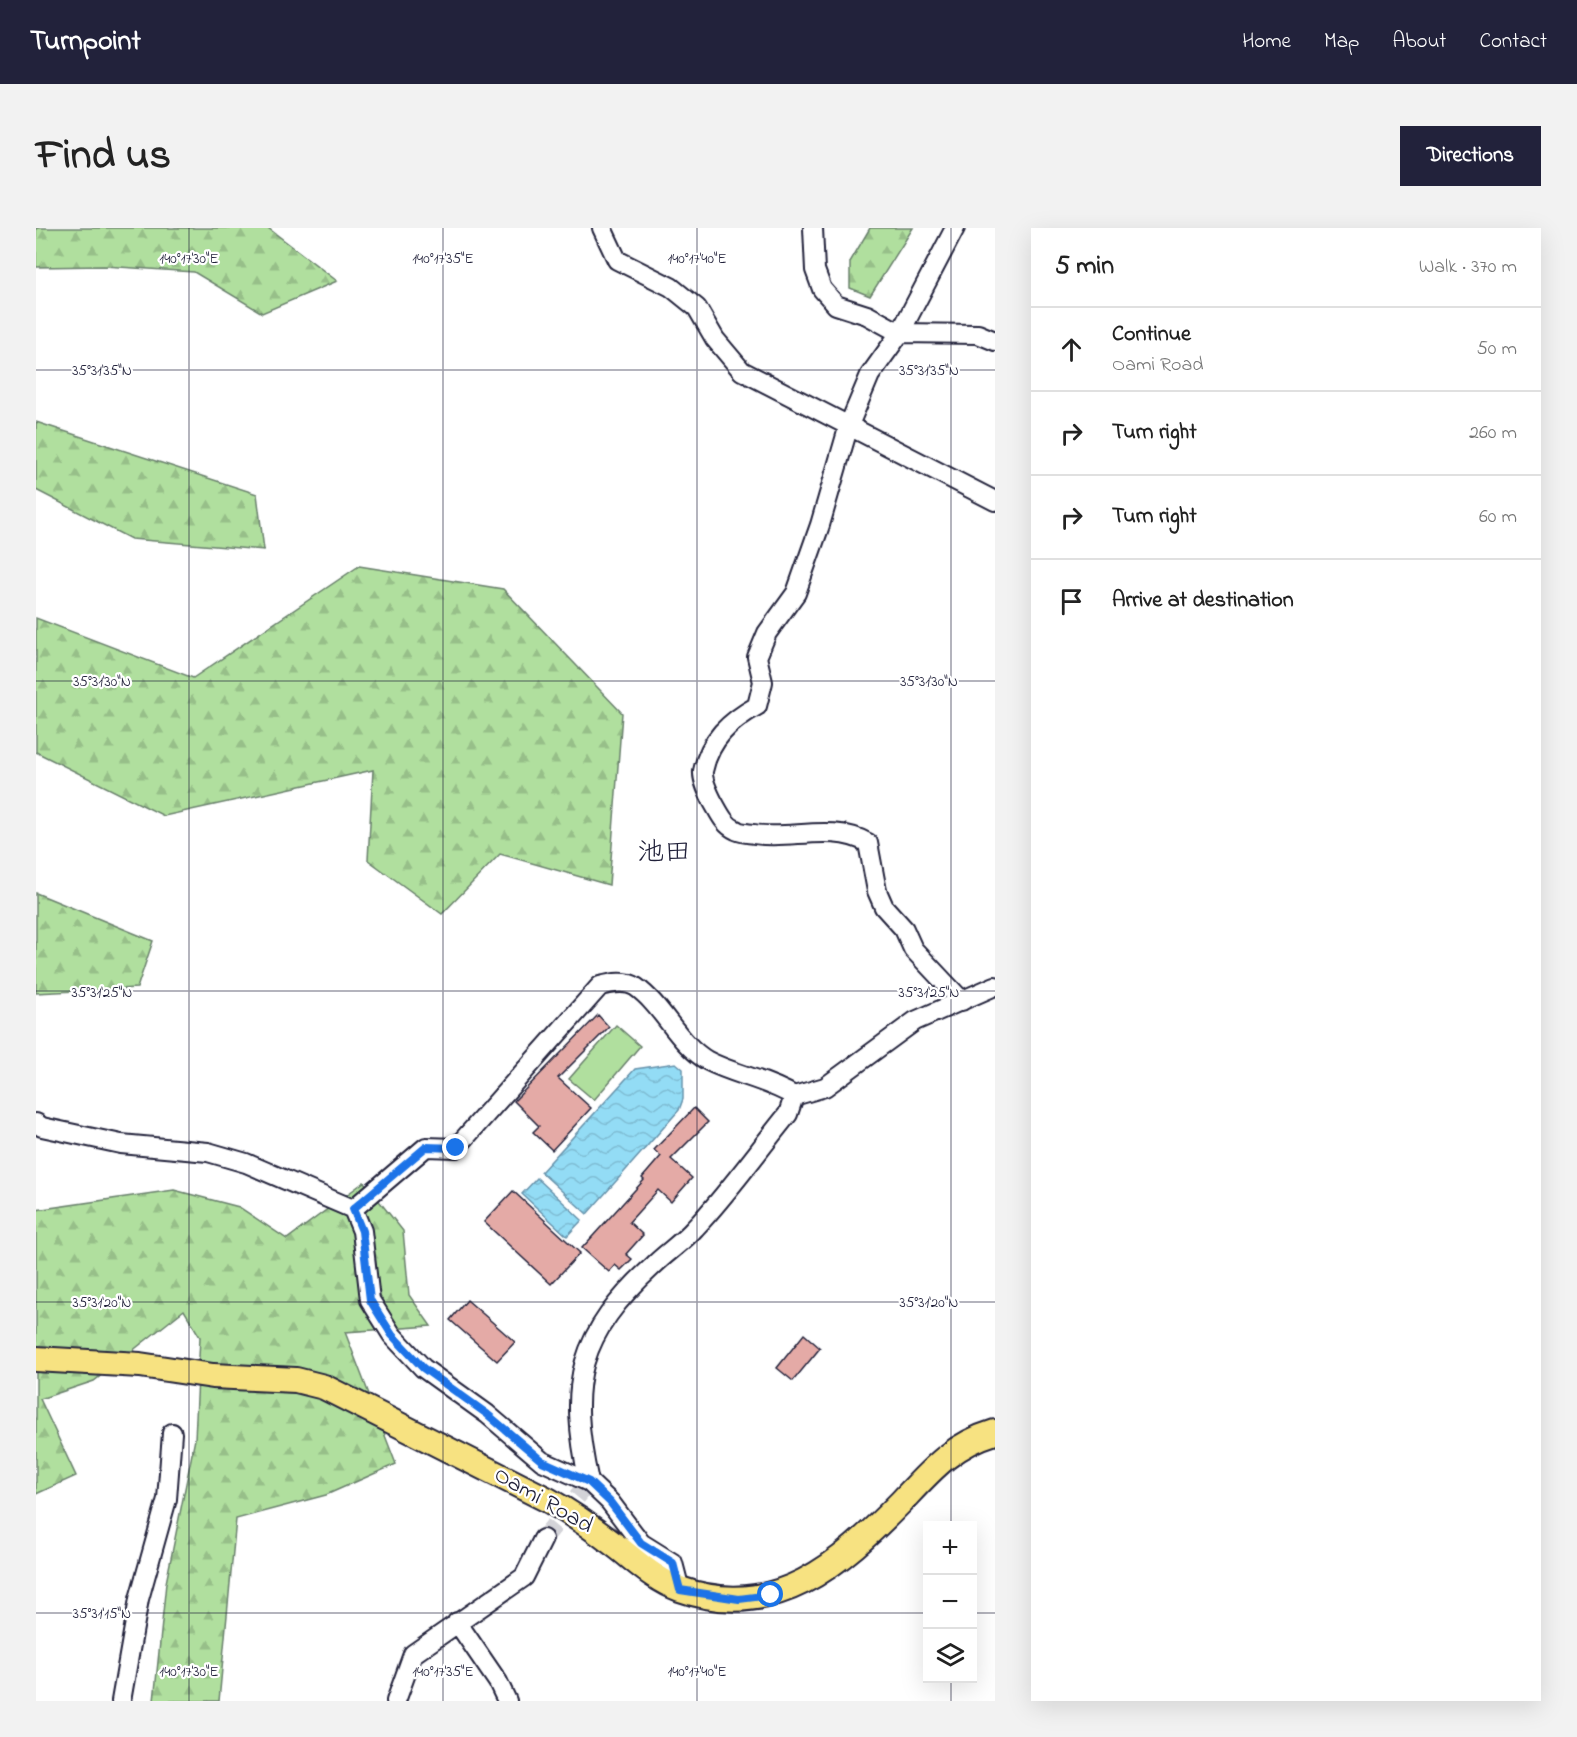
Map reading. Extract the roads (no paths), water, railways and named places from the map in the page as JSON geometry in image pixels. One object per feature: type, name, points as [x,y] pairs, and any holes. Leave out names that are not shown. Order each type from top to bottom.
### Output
[{"type":"main road","name":"Oami Road","points":[[36,1359],[140,1365],[213,1376],[296,1380],[324,1387],[548,1500],[584,1521],[655,1578],[680,1590],[739,1599],[771,1595],[797,1586],[841,1560],[946,1456],[965,1444],[995,1432]]},
{"type":"street","points":[[602,228],[617,260],[671,287],[697,308],[715,339],[742,371],[995,501]]},
{"type":"street","points":[[813,228],[815,270],[822,289],[836,304],[867,315],[900,333],[978,334],[995,341]]},
{"type":"street","points":[[955,228],[900,333],[870,375],[849,425],[820,525],[796,593],[767,633],[758,657],[763,682],[757,706],[730,721],[712,748],[703,774],[722,819],[736,831],[768,836],[838,833],[858,837],[868,843],[877,891],[884,907],[904,929],[913,949],[962,1001]]},
{"type":"street","points":[[353,1209],[426,1147],[456,1148],[600,986],[616,982],[635,987],[687,1044],[708,1060],[772,1083],[794,1096],[825,1087],[915,1021],[995,986]]},
{"type":"street","points":[[589,1482],[578,1420],[578,1384],[586,1356],[598,1328],[624,1295],[694,1229],[788,1114],[794,1096]]},
{"type":"street","points":[[36,1123],[42,1127],[121,1144],[208,1152],[246,1163],[353,1209],[362,1231],[370,1300],[392,1335],[423,1368],[487,1414],[542,1461],[589,1482],[610,1502],[641,1543],[673,1563],[680,1590]]},
{"type":"street","points":[[121,1701],[139,1599],[167,1499],[172,1432]]},
{"type":"street","points":[[396,1701],[413,1654],[524,1577],[543,1539]]},
{"type":"street","points":[[457,1622],[498,1682],[507,1701]]},
{"type":"water","points":[[676,1063],[683,1069],[683,1099],[679,1110],[587,1214],[541,1172],[635,1069]]},
{"type":"water","points":[[537,1178],[582,1220],[567,1236],[522,1194]]},
{"type":"tunnel","points":[[543,1539],[589,1482]]},
{"type":"district","name":"池田","points":[[664,853]]}]
